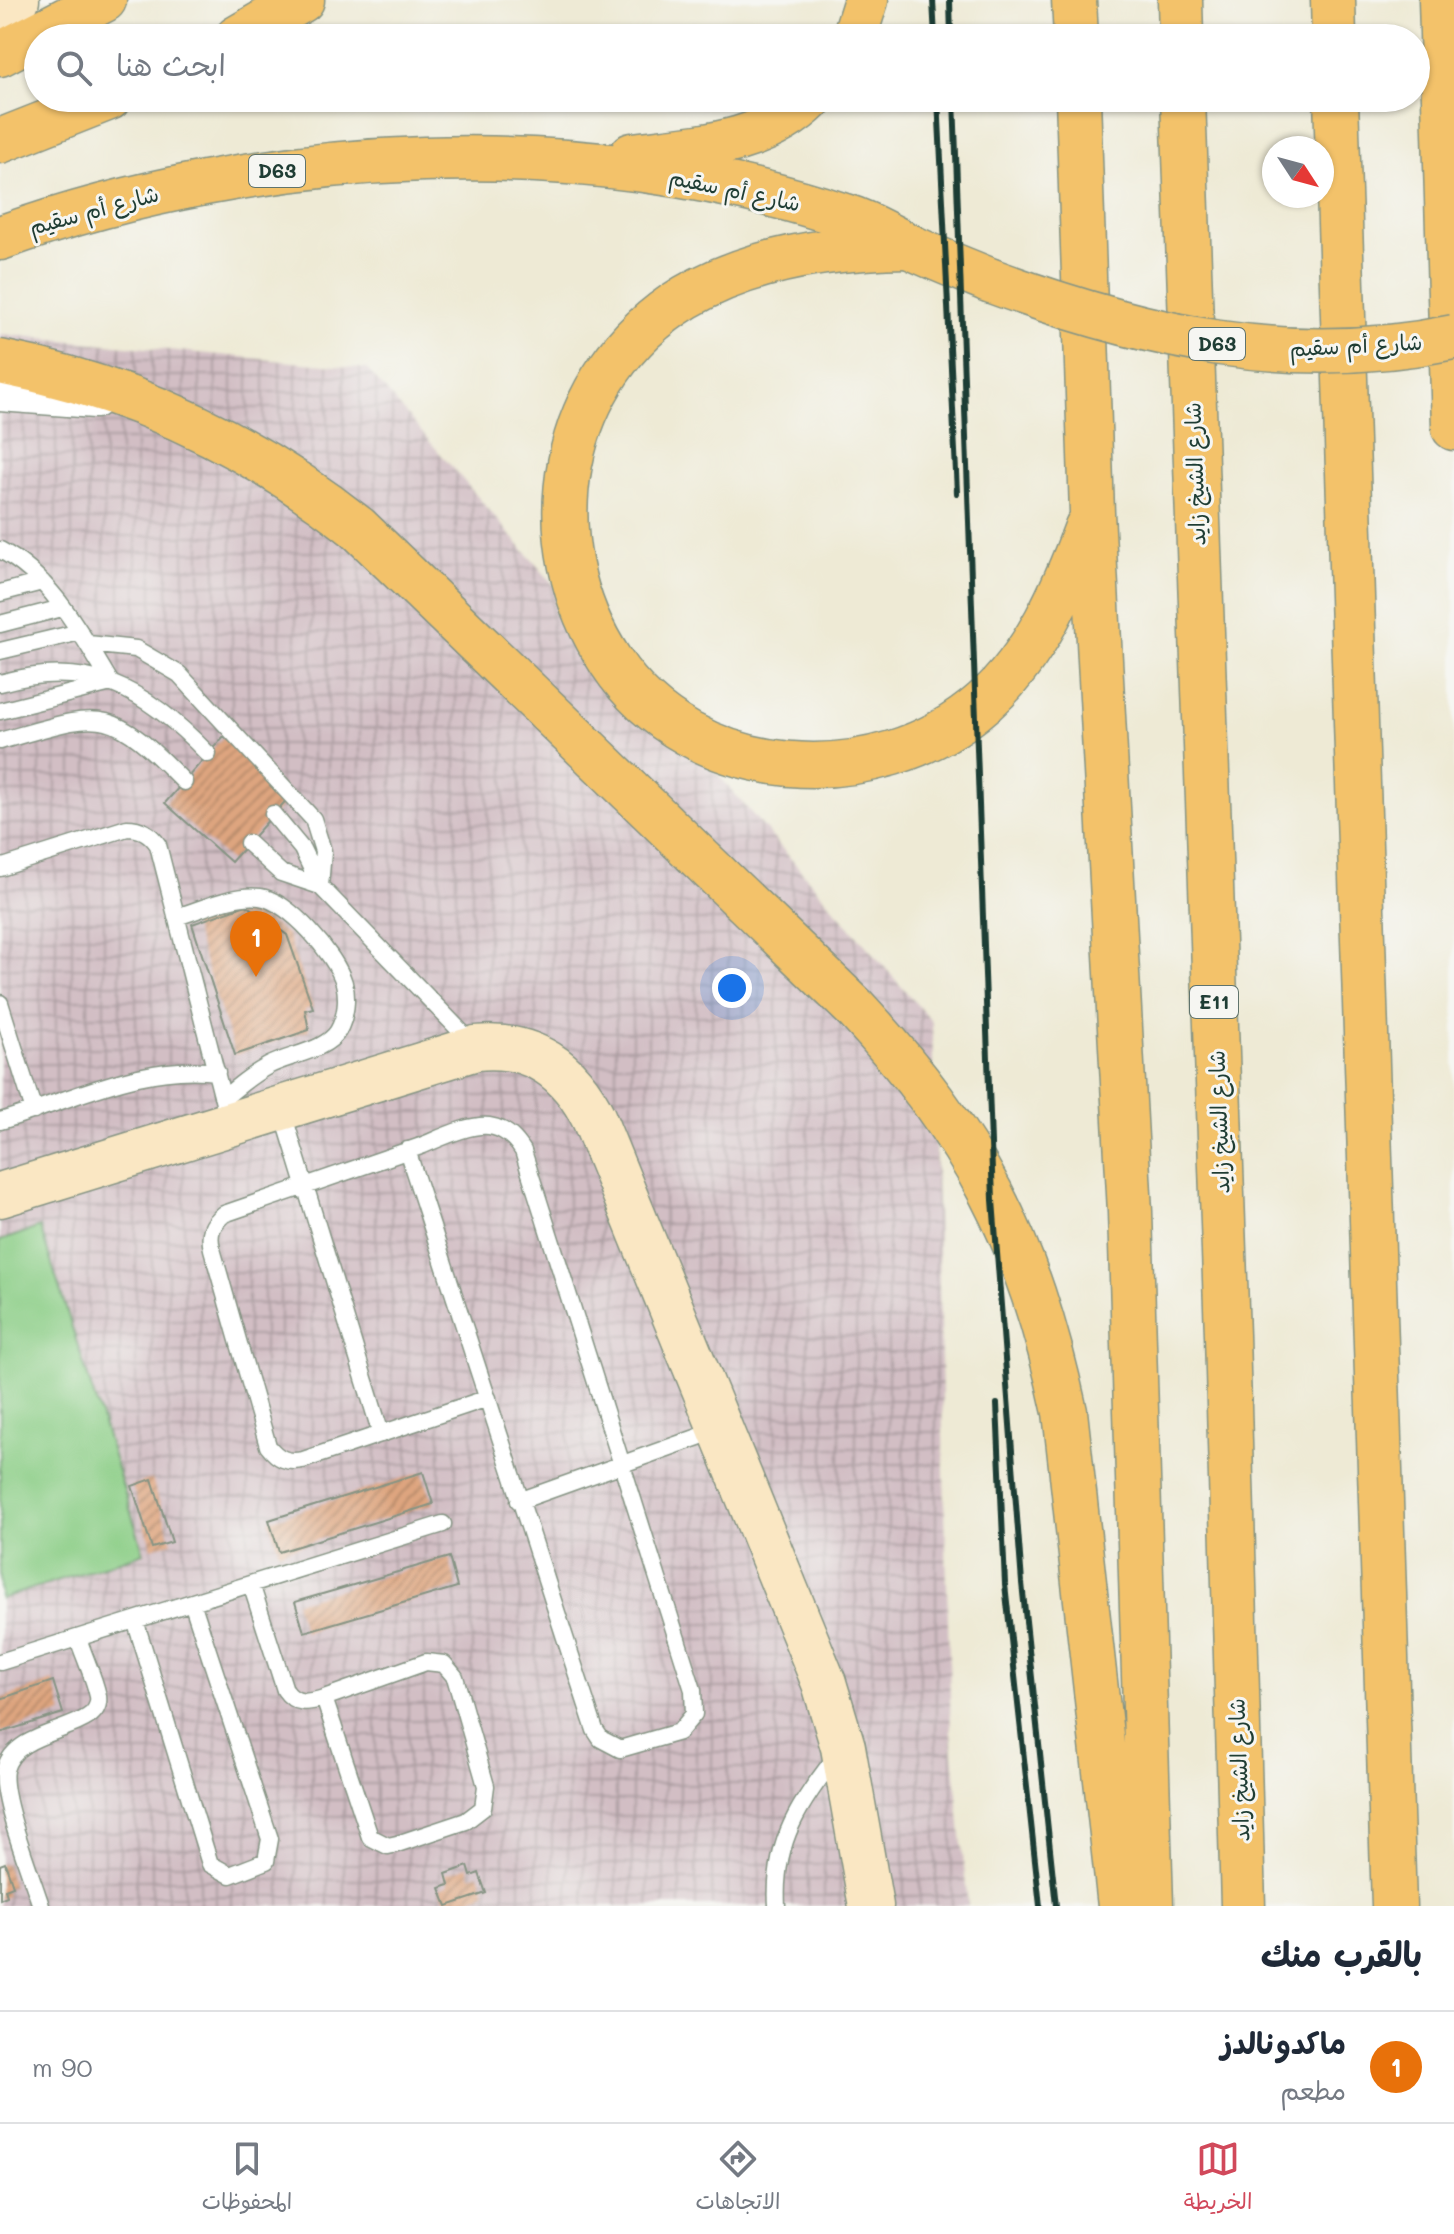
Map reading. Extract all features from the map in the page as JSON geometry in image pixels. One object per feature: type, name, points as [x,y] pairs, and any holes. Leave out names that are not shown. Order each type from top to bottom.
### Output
[{"type":"main road","points":[[58,24],[104,0]]},
{"type":"main road","points":[[261,24],[302,0]]},
{"type":"main road","points":[[858,24],[866,0]]},
{"type":"main road","points":[[1074,0],[1075,24]]},
{"type":"main road","points":[[1180,0],[1181,24]]},
{"type":"main road","points":[[1333,0],[1334,24]]},
{"type":"main road","points":[[1441,0],[1454,428]]},
{"type":"main road","points":[[0,54],[24,42]]},
{"type":"main road","points":[[0,141],[74,112]]},
{"type":"main road","points":[[563,164],[728,142],[782,121],[793,112]]},
{"type":"main road","points":[[1078,112],[1092,513],[1130,1212],[1151,1906]]},
{"type":"main road","name":"شارع الشيخ زايد","points":[[1183,112],[1227,1335],[1243,1906]]},
{"type":"main road","points":[[1336,112],[1394,1906]]},
{"type":"main road","name":"شارع أم سقيم","points":[[0,238],[117,202],[259,173],[408,160],[563,164],[643,172],[761,193],[855,219],[989,280],[1113,323],[1176,338],[1241,347],[1372,349],[1454,337]]},
{"type":"main road","points":[[909,246],[825,251],[728,277],[686,297],[649,325],[617,359],[592,399],[574,443],[565,489],[564,535],[572,581],[589,625],[612,665],[644,699],[680,728],[722,749],[767,762],[813,767],[859,763],[904,750],[946,730],[984,702],[1016,668],[1062,588],[1092,513]]},
{"type":"main road","points":[[0,362],[96,386],[166,412],[278,469],[319,497],[395,561],[855,1008],[907,1065],[953,1126],[992,1193],[1025,1263],[1049,1336],[1065,1412],[1120,1906]]},
{"type":"street","points":[[0,9],[17,0]]},
{"type":"street","points":[[0,394],[101,401],[166,412]]},
{"type":"street","points":[[0,1195],[226,1112],[282,1110],[476,1048],[517,1048],[543,1058],[565,1073],[582,1094],[824,1683],[843,1747],[871,1906]]},
{"type":"lane","points":[[0,550],[8,560],[42,582],[84,638],[111,683]]},
{"type":"lane","points":[[0,593],[42,582]]},
{"type":"lane","points":[[0,624],[62,608]]},
{"type":"lane","points":[[0,651],[84,638],[136,649],[179,674],[313,819],[323,851],[320,886]]},
{"type":"lane","points":[[0,683],[57,672],[111,683],[171,719],[208,754]]},
{"type":"lane","points":[[0,711],[111,683]]},
{"type":"lane","points":[[0,741],[74,719],[112,723],[142,739],[184,782]]},
{"type":"lane","points":[[273,814],[302,849],[320,886],[476,1048]]},
{"type":"lane","points":[[0,868],[136,828],[153,837],[158,845],[226,1112]]},
{"type":"lane","points":[[248,843],[281,873],[320,886]]},
{"type":"lane","points":[[176,917],[249,897],[275,901],[317,940],[338,968],[345,985],[346,1002],[337,1033],[325,1044],[267,1066],[226,1112]]},
{"type":"lane","points":[[0,1003],[34,1111]]},
{"type":"lane","points":[[0,1121],[144,1074],[180,1069],[217,1072]]},
{"type":"lane","points":[[282,1110],[381,1434]]},
{"type":"lane","points":[[407,1150],[488,1398],[519,1501],[601,1739],[620,1749],[679,1732],[694,1714],[693,1690],[523,1151],[516,1139],[492,1126],[478,1126],[407,1150],[305,1187],[224,1214],[216,1220],[210,1239],[268,1446],[275,1454],[293,1462],[488,1398]]},
{"type":"lane","points":[[519,1501],[720,1430]]},
{"type":"lane","points":[[0,1662],[443,1524]]},
{"type":"lane","points":[[251,1584],[289,1697],[304,1703],[426,1662],[444,1664],[455,1677],[486,1786],[483,1808],[466,1821],[397,1844],[378,1843],[364,1829],[324,1698]]},
{"type":"lane","points":[[135,1620],[210,1864],[230,1875],[253,1869],[266,1861],[270,1839],[192,1602]]},
{"type":"lane","points":[[41,1906],[6,1796],[5,1771],[9,1759],[27,1740],[83,1722],[95,1712],[98,1696],[78,1638]]},
{"type":"lane","points":[[777,1906],[779,1866],[798,1806],[843,1747]]},
{"type":"shaded area","points":[[0,334],[367,369],[932,1022],[951,1733],[968,1906],[0,1906]]},
{"type":"green space","points":[[40,1227],[144,1553],[0,1599],[0,1241]]},
{"type":"building","points":[[224,736],[290,796],[231,862],[165,803]]},
{"type":"building","points":[[246,905],[287,935],[313,1008],[305,1010],[309,1030],[235,1055],[192,924]]},
{"type":"building","points":[[423,1472],[433,1504],[279,1552],[269,1520]]},
{"type":"building","points":[[152,1479],[172,1542],[152,1548],[132,1486]]},
{"type":"building","points":[[449,1557],[457,1587],[304,1632],[295,1602]]},
{"type":"building","points":[[53,1681],[63,1713],[0,1733],[0,1699]]},
{"type":"building","points":[[5,1863],[13,1886],[5,1889],[7,1896],[0,1899],[0,1865]]},
{"type":"building","points":[[468,1866],[471,1876],[479,1873],[486,1893],[447,1906],[440,1888],[449,1885],[446,1874]]},
{"type":"railway","points":[[933,0],[934,24]]},
{"type":"railway","points":[[950,0],[951,24]]},
{"type":"railway","points":[[939,112],[957,493]]},
{"type":"railway","points":[[954,112],[993,1200],[1022,1583],[1056,1906]]},
{"type":"railway","points":[[997,1404],[1005,1584],[1040,1906]]},
{"type":"place","name":"ماكدونالدز","points":[[256,977]]}]
